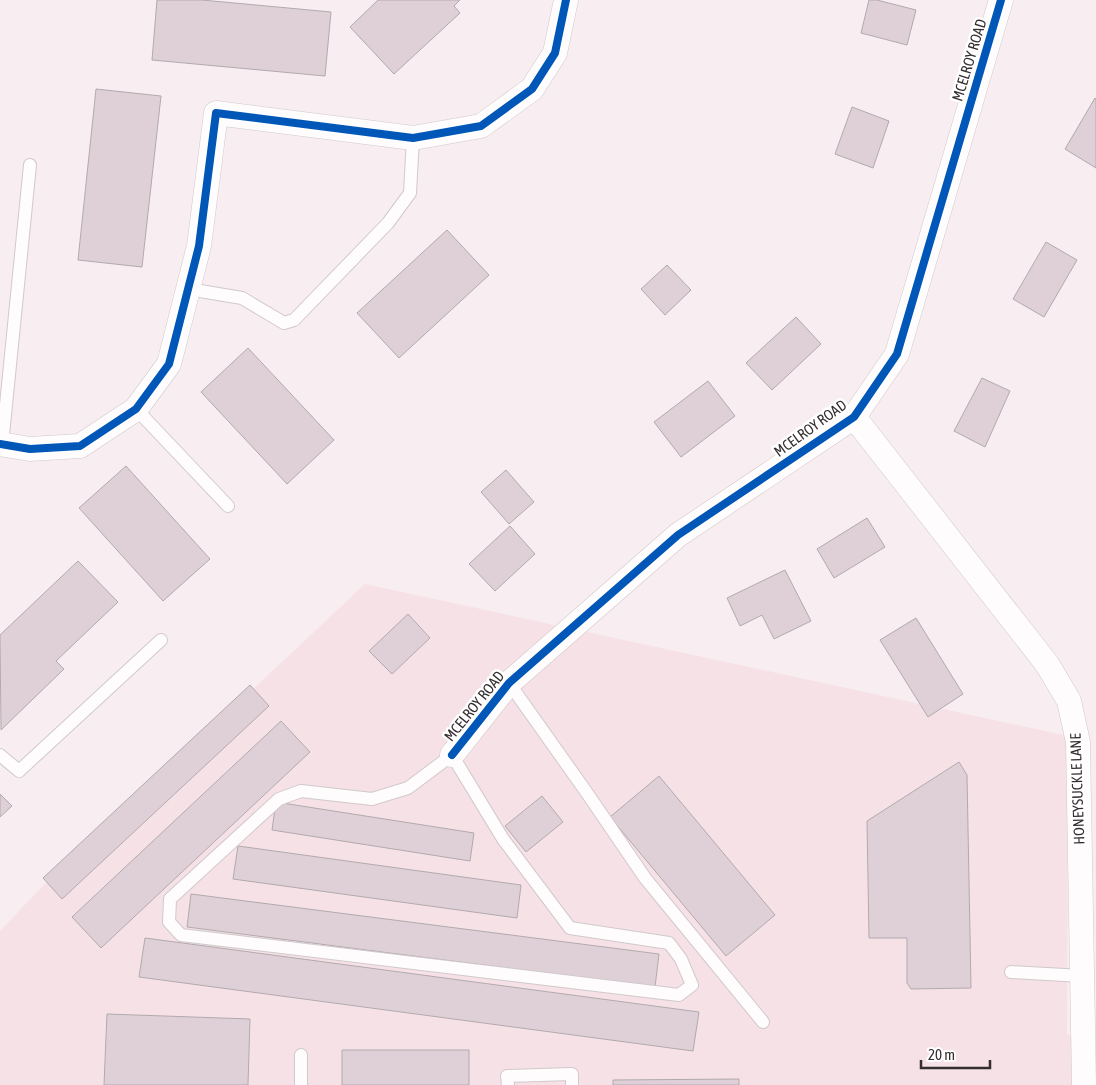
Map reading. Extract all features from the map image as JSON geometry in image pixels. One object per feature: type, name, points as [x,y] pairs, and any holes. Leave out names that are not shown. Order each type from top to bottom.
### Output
[{"type":"street","points":[[1,445],[30,449],[80,446],[136,409],[169,364],[199,246],[216,113],[413,138],[481,126],[532,90],[556,53],[566,0]]},
{"type":"street","name":"MCELROY ROAD","points":[[452,755],[509,683],[678,535],[854,417],[897,354],[1001,0]]},
{"type":"street","name":"HONEYSUCKLE LANE","points":[[854,417],[1047,664],[1069,701],[1087,742],[1088,896],[1082,976],[1084,1085]]},
{"type":"lane","points":[[188,289],[242,298],[284,323],[294,320],[388,223],[410,193],[413,138]]},
{"type":"lane","points":[[1,445],[30,165]]},
{"type":"lane","points":[[136,409],[228,506]]},
{"type":"lane","points":[[0,755],[19,771],[161,640]]},
{"type":"lane","points":[[509,683],[645,878],[763,1022]]},
{"type":"lane","points":[[452,755],[503,839],[570,928],[669,943],[681,959],[692,985],[679,995],[191,936],[181,934],[169,922],[170,899],[279,799],[301,792],[372,800],[408,788],[452,755]]},
{"type":"lane","points":[[1010,972],[1082,976]]},
{"type":"lane","points":[[301,1055],[301,1085]]},
{"type":"lane","points":[[508,1085],[507,1076],[572,1074],[572,1085]]},
{"type":"shaded area","points":[[365,584],[1068,736],[1067,1034],[1096,1052],[1096,1085],[0,1085],[0,931],[38,891]]},
{"type":"building","points":[[157,0],[202,0],[331,12],[325,76],[152,60]]},
{"type":"building","points":[[378,0],[460,0],[454,6],[460,13],[394,74],[350,27]]},
{"type":"building","points":[[869,0],[877,0],[916,10],[907,45],[861,33]]},
{"type":"building","points":[[96,89],[161,96],[142,267],[78,260]]},
{"type":"building","points":[[1096,99],[1096,168],[1065,149]]},
{"type":"building","points":[[852,107],[889,121],[873,168],[835,154]]},
{"type":"building","points":[[447,230],[489,275],[399,358],[357,313]]},
{"type":"building","points":[[1046,242],[1077,260],[1044,317],[1013,299]]},
{"type":"building","points":[[667,265],[691,290],[665,315],[641,289]]},
{"type":"building","points":[[796,317],[821,344],[772,390],[746,363]]},
{"type":"building","points":[[248,348],[334,440],[287,484],[201,392]]},
{"type":"building","points":[[982,378],[1010,391],[985,447],[954,431]]},
{"type":"building","points":[[708,381],[735,416],[681,457],[654,422]]},
{"type":"building","points":[[126,466],[210,559],[163,601],[79,508]]},
{"type":"building","points":[[506,470],[534,502],[509,524],[481,492]]},
{"type":"building","points":[[867,518],[885,547],[834,578],[817,549]]},
{"type":"building","points":[[510,526],[535,554],[495,591],[469,564]]},
{"type":"building","points":[[78,561],[118,602],[56,661],[64,669],[1,730],[0,635]]},
{"type":"building","points":[[785,570],[811,621],[774,639],[762,615],[740,626],[727,598]]},
{"type":"building","points":[[408,614],[430,638],[392,674],[369,651]]},
{"type":"building","points":[[916,618],[963,694],[928,717],[880,640]]},
{"type":"building","points":[[250,685],[269,706],[62,899],[43,878]]},
{"type":"building","points":[[281,721],[310,752],[101,948],[72,917]]},
{"type":"building","points":[[959,762],[967,775],[971,988],[911,989],[907,983],[907,938],[869,938],[867,821]]},
{"type":"building","points":[[659,776],[775,915],[726,956],[610,817]]},
{"type":"building","points":[[0,794],[12,806],[0,817]]},
{"type":"building","points":[[542,796],[563,822],[526,852],[505,826]]},
{"type":"building","points":[[276,802],[474,833],[470,861],[272,830]]},
{"type":"building","points":[[238,846],[521,885],[517,918],[233,879]]},
{"type":"building","points":[[191,894],[659,954],[655,987],[187,927]]},
{"type":"building","points":[[145,938],[699,1012],[693,1051],[139,977]]},
{"type":"building","points":[[107,1014],[250,1019],[248,1085],[104,1085]]},
{"type":"building","points":[[342,1050],[469,1050],[469,1085],[342,1085]]},
{"type":"building","points":[[739,1079],[739,1085],[613,1085],[613,1080]]},
{"type":"cycle path","points":[[0,444],[30,449],[80,446],[136,409],[169,364],[199,246],[216,113],[413,138],[481,126],[532,89],[555,53],[566,0]]},
{"type":"cycle path","points":[[452,755],[509,683],[678,535],[854,417],[897,354],[1001,0]]}]
